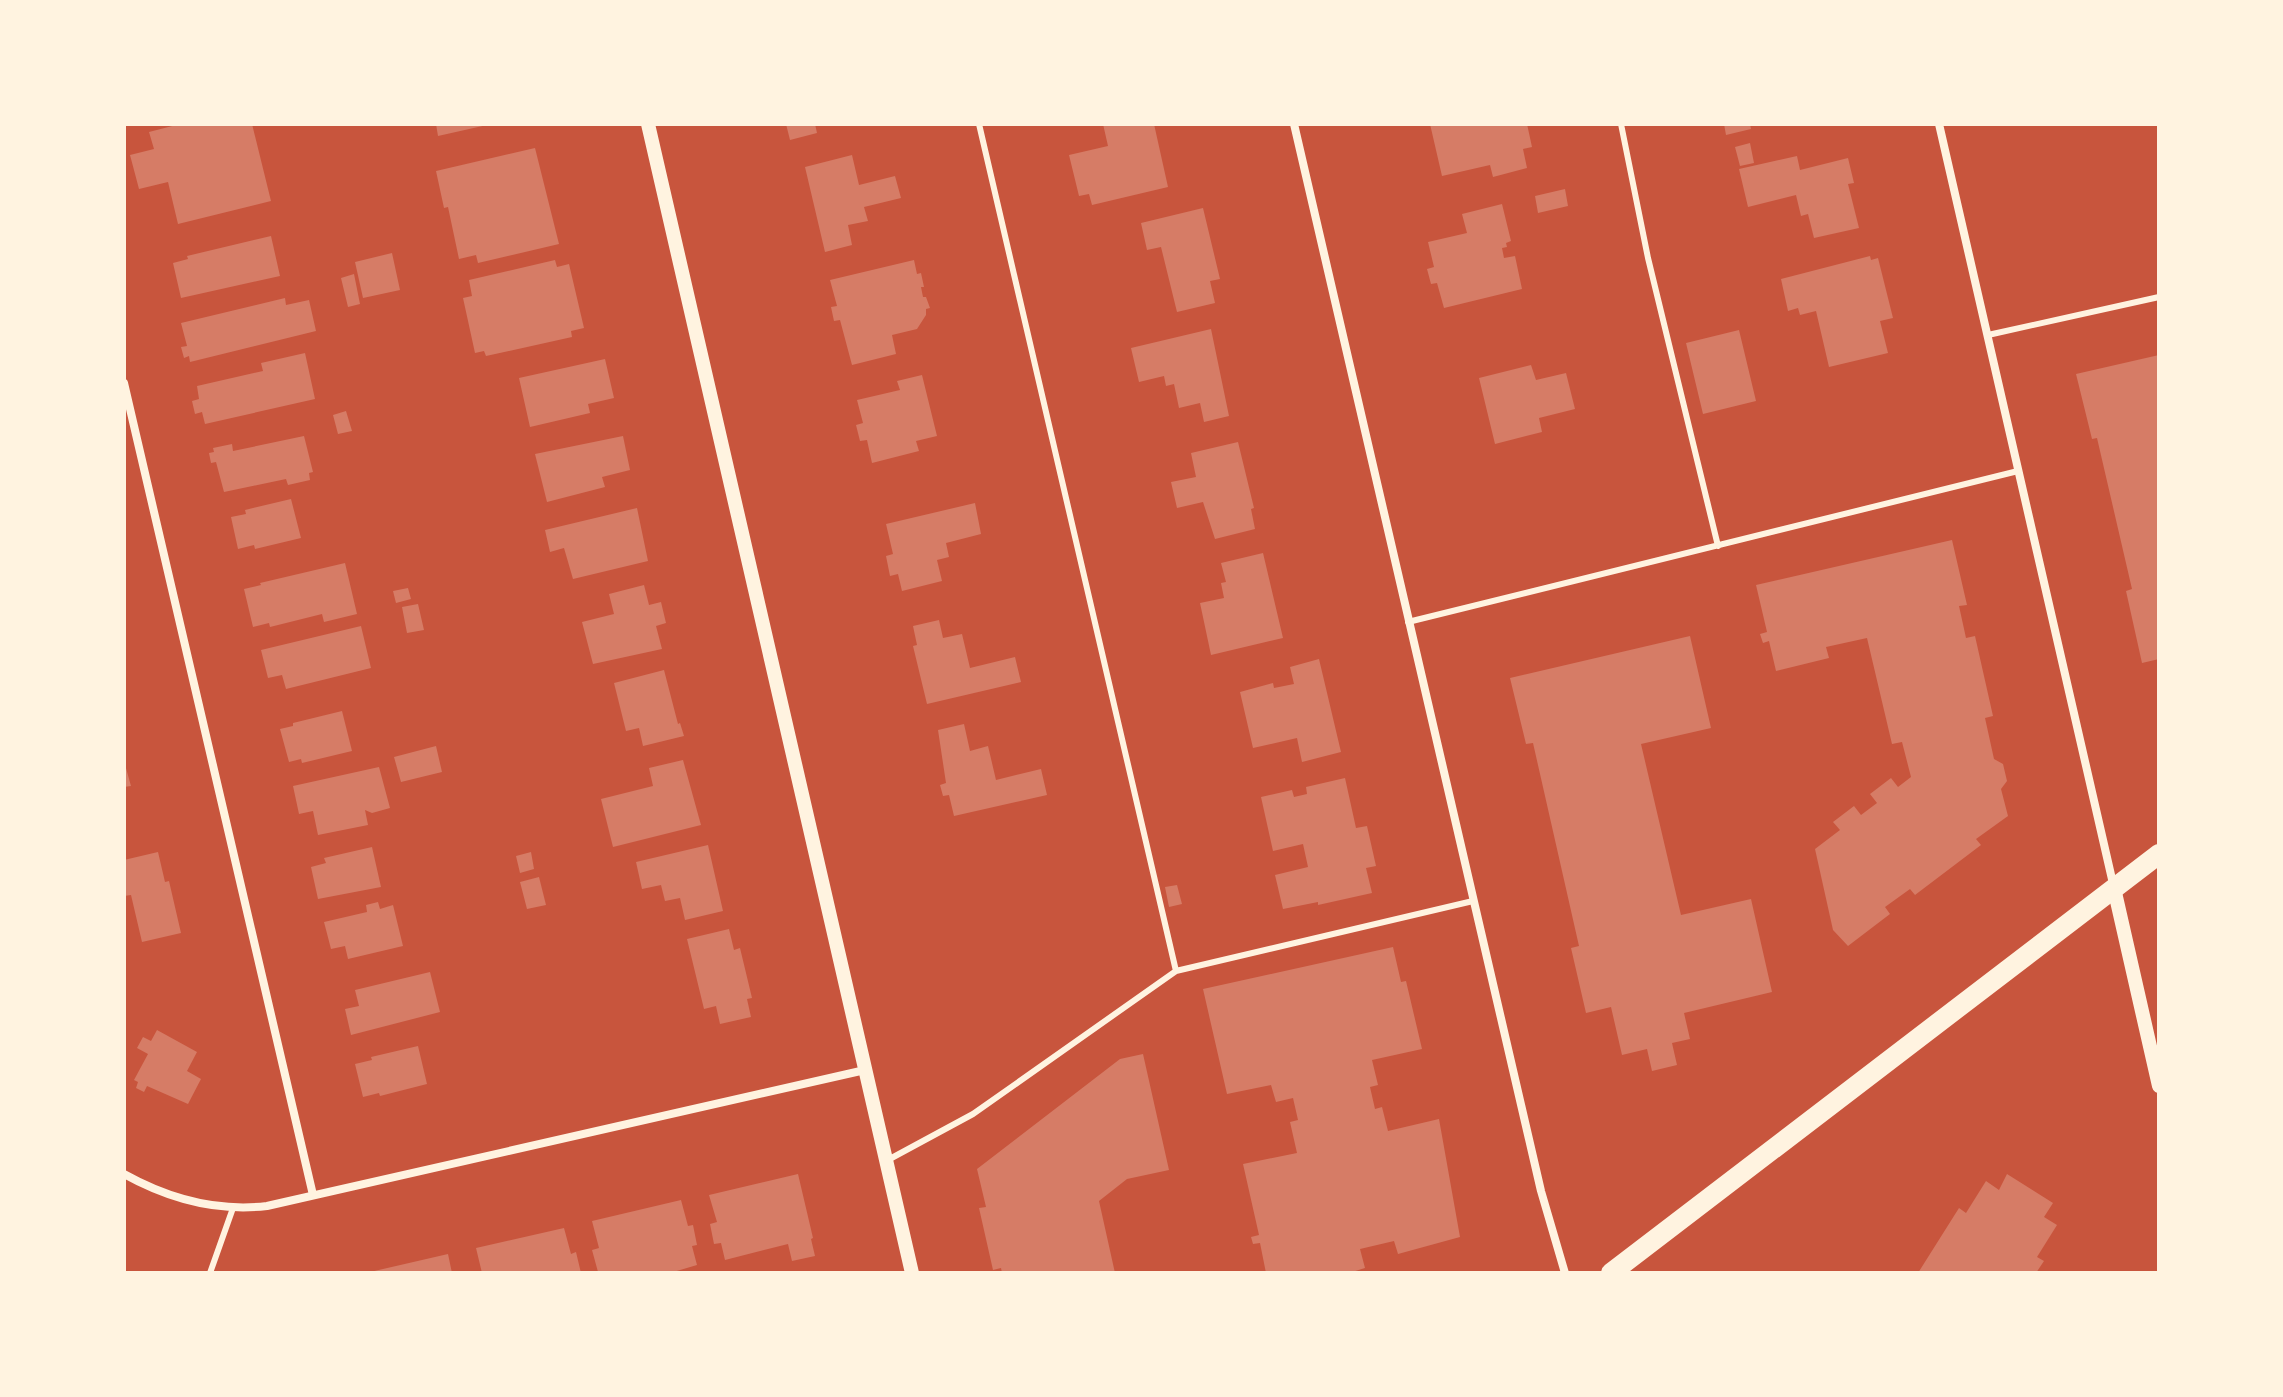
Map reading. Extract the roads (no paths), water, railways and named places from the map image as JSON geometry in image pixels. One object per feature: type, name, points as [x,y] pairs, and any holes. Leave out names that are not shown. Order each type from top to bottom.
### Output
[{"type":"main road","points":[[1611,1273],[2159,854]]},
{"type":"street","points":[[648,124],[912,1273]]},
{"type":"street","points":[[1294,124],[1541,1191],[1565,1273]]},
{"type":"street","points":[[1939,124],[2159,1086]]},
{"type":"street","points":[[124,383],[313,1195]]},
{"type":"street","points":[[124,1174],[152,1189],[200,1205],[233,1208],[267,1206],[865,1070]]},
{"type":"lane","points":[[979,124],[1176,971]]},
{"type":"lane","points":[[1621,124],[1648,258],[1718,546]]},
{"type":"lane","points":[[1988,335],[2159,297]]},
{"type":"lane","points":[[1408,622],[2018,471]]},
{"type":"lane","points":[[886,1161],[973,1114],[1176,971],[1473,901]]},
{"type":"lane","points":[[210,1273],[233,1208]]}]
